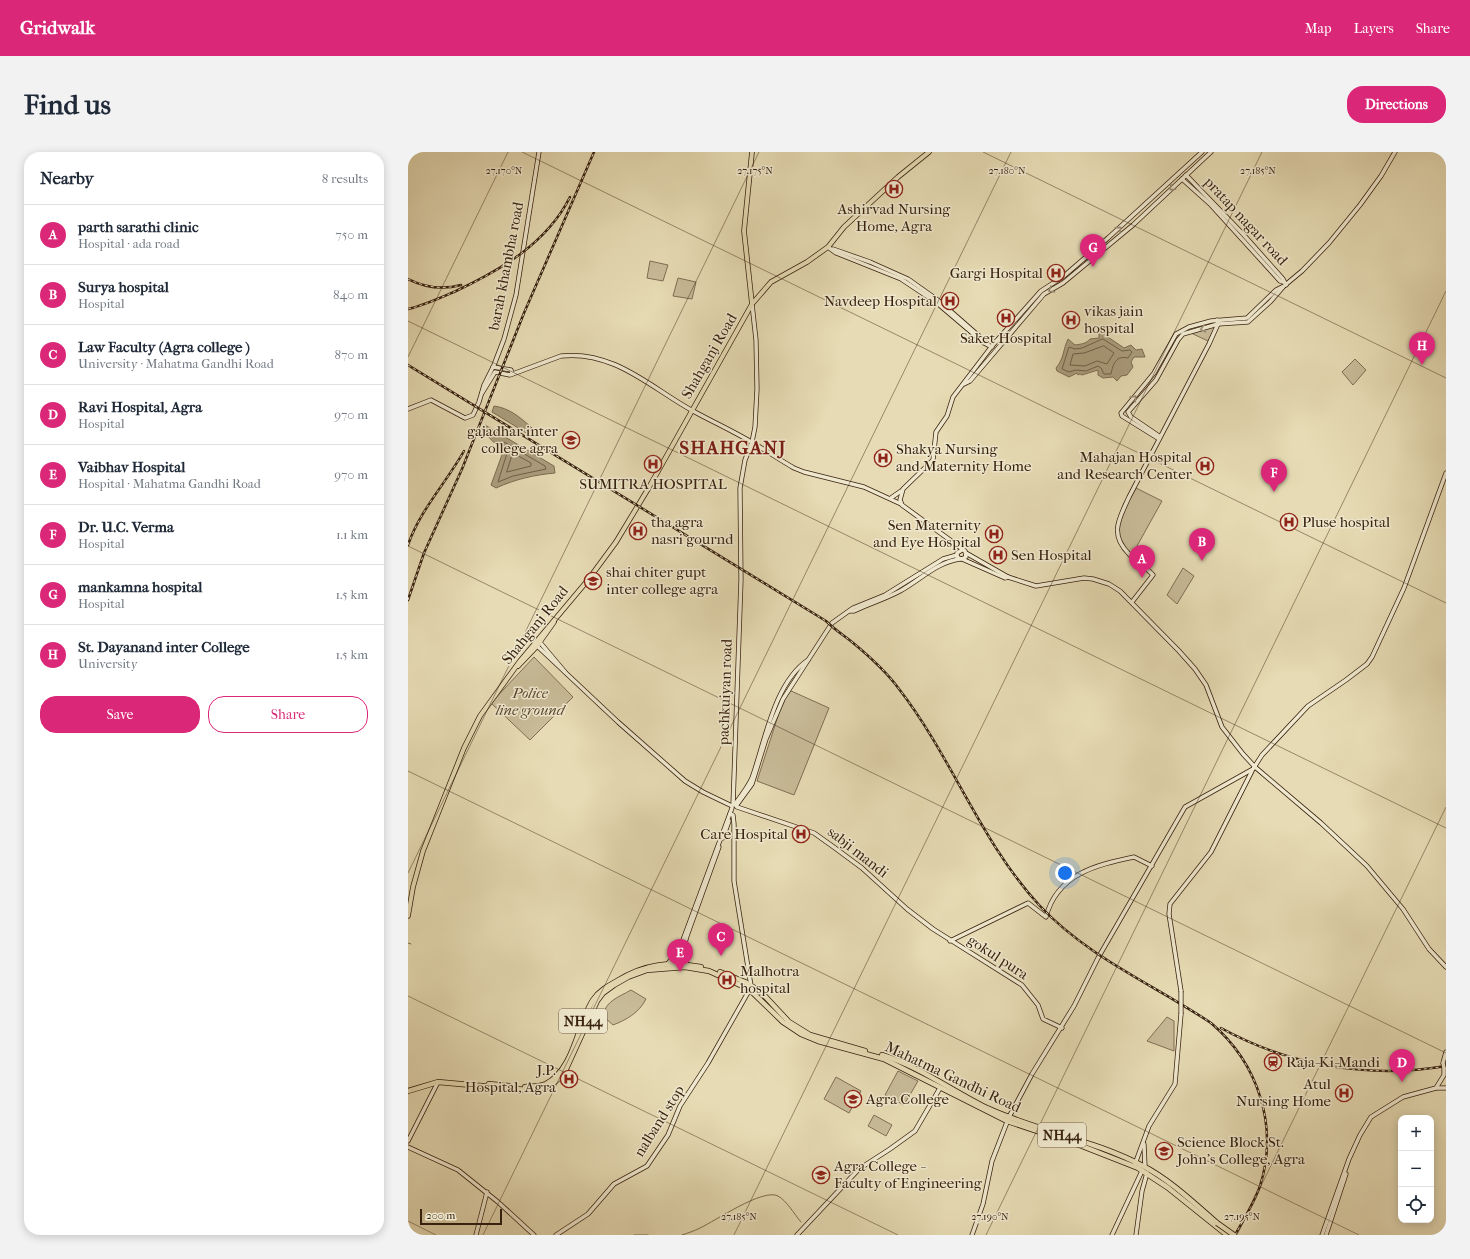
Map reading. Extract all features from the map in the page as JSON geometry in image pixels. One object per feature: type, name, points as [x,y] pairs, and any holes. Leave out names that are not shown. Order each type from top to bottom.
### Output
[{"type":"highway","points":[[668,964],[680,951]]},
{"type":"highway","points":[[680,951],[682,959],[687,965]]},
{"type":"highway","name":"Mahatma Gandhi Road","points":[[408,1090],[438,1079],[524,1087],[545,1084],[562,1069],[569,1056],[589,1007],[600,992],[634,971],[652,965],[668,964],[709,971],[751,988]]},
{"type":"highway","name":"Mahatma Gandhi Road","points":[[408,1090],[438,1082],[528,1090],[537,1090],[548,1087],[562,1075],[566,1069],[591,1012],[603,993],[640,972],[687,965],[710,968],[751,988],[763,997],[783,1022],[801,1034],[818,1041],[884,1059],[940,1088],[1008,1119],[1135,1164],[1169,1183],[1228,1235]]},
{"type":"highway","name":"Mahatma Gandhi Road","points":[[770,1005],[789,1022],[810,1034],[891,1058],[1008,1119]]},
{"type":"highway","name":"Mahatma Gandhi Road","points":[[1216,1225],[1234,1235]]},
{"type":"main road","points":[[752,152],[744,231],[752,304]]},
{"type":"main road","name":"Shahganj Road","points":[[408,916],[413,887],[423,851],[464,748],[484,709],[536,645],[554,620],[588,580],[623,532],[752,304],[771,282],[807,262],[828,246],[844,227],[929,152]]},
{"type":"street","name":"barah khambha road","points":[[482,393],[508,327],[516,295],[539,152]]},
{"type":"street","points":[[891,498],[903,489],[910,480],[933,460],[937,431],[947,416],[953,397],[964,384],[990,345],[1040,291],[1064,276],[1202,152]]},
{"type":"street","points":[[964,384],[970,381],[1044,294],[1063,283],[1112,243],[1210,152]]},
{"type":"street","points":[[1160,438],[1122,416],[1122,411],[1154,373],[1176,334],[1188,327],[1247,318],[1276,290],[1284,285],[1315,258],[1348,220],[1381,176],[1395,152]]},
{"type":"street","name":"pratap nagar road","points":[[1186,175],[1242,233],[1283,279],[1284,285]]},
{"type":"street","points":[[1182,179],[1211,205],[1284,285]]},
{"type":"street","points":[[828,246],[832,249],[870,262],[908,279],[945,306],[986,340],[995,350]]},
{"type":"street","name":"pachkuiyan road","points":[[734,806],[740,580],[740,488],[745,460],[752,442],[755,425],[757,389],[756,340],[752,304]]},
{"type":"street","points":[[1132,602],[1153,575],[1129,554],[1120,543],[1117,528],[1129,497],[1218,322]]},
{"type":"street","points":[[1160,438],[1131,417],[1128,412],[1156,380],[1179,338],[1188,332],[1218,322]]},
{"type":"street","points":[[408,409],[433,400],[462,417],[468,418],[473,415],[482,393],[495,372],[510,375],[561,356],[584,357],[610,362],[634,373],[692,410],[804,472],[864,487],[891,498],[954,544],[961,559]]},
{"type":"street","points":[[493,367],[511,370],[512,373]]},
{"type":"street","points":[[1135,1164],[1149,1126],[1175,1084],[1181,1014],[1181,991],[1169,914],[1170,904],[1211,852],[1262,755],[1279,735],[1308,706],[1351,676],[1372,658],[1404,588],[1446,473]]},
{"type":"street","points":[[901,504],[900,498],[903,489]]},
{"type":"street","points":[[677,966],[680,951],[734,806],[751,784],[774,714],[788,682],[796,670],[808,659],[832,623],[849,611],[864,603],[885,595],[944,559],[959,552],[966,553],[975,560],[1007,575],[1008,577]]},
{"type":"street","points":[[849,611],[854,611],[887,597],[920,580],[943,563],[966,557],[966,553]]},
{"type":"street","points":[[961,559],[1005,578],[1008,577],[1036,586],[1084,578],[1093,579],[1109,584],[1132,602],[1195,669],[1206,685],[1222,727],[1254,768],[1321,823],[1367,866],[1403,909],[1429,949],[1446,967]]},
{"type":"street","points":[[539,641],[566,673]]},
{"type":"street","points":[[536,645],[566,673]]},
{"type":"street","name":"sabji mandi","points":[[566,673],[685,781],[703,792],[734,806],[814,833],[856,863],[917,917],[950,941]]},
{"type":"street","points":[[972,1235],[983,1204],[992,1161],[1008,1119],[1032,1074],[1062,1028],[1098,958],[1186,806],[1254,768]]},
{"type":"street","points":[[731,814],[734,824],[734,881],[750,968],[751,988]]},
{"type":"street","points":[[950,941],[1028,903],[1045,917],[1065,883],[1092,867],[1134,857],[1152,866]]},
{"type":"street","name":"gokul pura","points":[[950,941],[1022,985],[1038,1005],[1042,1018],[1062,1028]]},
{"type":"street","name":"nalband stop","points":[[556,1235],[588,1214],[614,1184],[647,1166],[668,1135],[680,1106],[708,1063],[751,988]]},
{"type":"street","points":[[1436,1088],[1445,1076],[1443,1063],[1446,1052]]},
{"type":"street","points":[[408,1141],[438,1082]]},
{"type":"street","points":[[797,1235],[859,1169],[909,1136],[921,1122],[940,1088]]},
{"type":"street","points":[[1322,1235],[1351,1160],[1350,1156],[1372,1115],[1403,1097],[1436,1088],[1446,1088]]},
{"type":"street","points":[[1136,1235],[1144,1184],[1144,1141]]},
{"type":"street","points":[[408,1147],[458,1170],[487,1192],[534,1235]]},
{"type":"street","points":[[1112,1235],[1144,1170]]},
{"type":"street","points":[[1137,1182],[1144,1184]]},
{"type":"street","points":[[476,1235],[487,1192]]},
{"type":"street","points":[[1326,1235],[1335,1204]]},
{"type":"green space","points":[[650,261],[668,265],[663,281],[647,278]]},
{"type":"green space","points":[[678,278],[696,282],[692,299],[673,296]]},
{"type":"green space","points":[[1216,326],[1208,341],[1191,333]]},
{"type":"green space","points":[[1355,359],[1366,370],[1353,385],[1342,372]]},
{"type":"green space","points":[[1136,488],[1162,501],[1132,555],[1121,542],[1118,534],[1118,527],[1119,520],[1125,506]]},
{"type":"green space","points":[[1183,568],[1194,576],[1177,604],[1167,595]]},
{"type":"green space","name":"Police line ground","points":[[534,657],[573,697],[530,740],[491,703]]},
{"type":"green space","points":[[789,690],[829,708],[794,795],[757,781],[779,713]]},
{"type":"green space","points":[[631,990],[646,999],[640,1008],[632,1015],[613,1025],[603,1016],[604,1011],[613,1000]]},
{"type":"green space","points":[[1167,1017],[1174,1021],[1174,1051],[1147,1041]]},
{"type":"green space","points":[[898,1071],[918,1081],[904,1105],[885,1095]]},
{"type":"green space","points":[[836,1077],[861,1091],[849,1113],[824,1099]]},
{"type":"green space","points":[[874,1115],[892,1125],[886,1136],[868,1126]]},
{"type":"water","points":[[1102,333],[1124,348],[1131,345],[1136,350],[1142,349],[1145,357],[1134,357],[1131,362],[1133,367],[1127,375],[1121,376],[1117,381],[1113,377],[1103,378],[1098,375],[1098,370],[1082,375],[1078,375],[1077,373],[1069,377],[1057,371],[1056,368],[1061,361],[1068,339],[1075,345],[1085,343],[1090,339],[1099,338],[1099,334]]},
{"type":"water","points":[[494,406],[509,411],[523,420],[532,428],[528,434],[492,412]]},
{"type":"water","points":[[485,425],[554,466],[555,473],[525,478],[496,488],[491,485],[503,452],[481,429]]},
{"type":"waterway","points":[[682,1235],[700,1228],[739,1206],[771,1195],[778,1196],[784,1201],[801,1222]]},
{"type":"waterway","points":[[634,1235],[648,1235]]},
{"type":"railway","points":[[408,600],[424,553],[462,469],[524,313],[594,152]]},
{"type":"railway","points":[[408,309],[456,291],[506,264],[536,241],[549,228],[570,197]]},
{"type":"railway","points":[[408,279],[420,284],[434,287],[454,287],[461,285]]},
{"type":"railway","points":[[408,365],[826,621],[883,670],[894,682],[918,715],[983,828],[1019,881],[1040,906],[1079,941],[1100,956],[1211,1023],[1227,1039],[1241,1057],[1252,1076],[1260,1097],[1265,1119],[1267,1141],[1265,1163],[1258,1192],[1235,1235]]},
{"type":"railway","points":[[408,545],[426,508],[464,451]]},
{"type":"railway","points":[[1221,1028],[1274,1052],[1330,1066],[1359,1070],[1388,1071],[1417,1070],[1446,1066]]},
{"type":"place","name":"Ashirvad Nursing Home, Agra","points":[[894,189]]},
{"type":"place","name":"mankamna hospital","points":[[1093,267]]},
{"type":"place","name":"Gargi Hospital","points":[[1056,273]]},
{"type":"place","name":"Navdeep Hospital","points":[[950,301]]},
{"type":"place","name":"Saket Hospital","points":[[1006,318]]},
{"type":"place","name":"vikas jain hospital","points":[[1071,320]]},
{"type":"place","name":"St. Dayanand inter College","points":[[1422,365]]},
{"type":"place","name":"gajadhar inter college agra","points":[[571,440]]},
{"type":"place","name":"Shakya Nursing and Maternity Home","points":[[883,458]]},
{"type":"place","name":"SUMITRA HOSPITAL","points":[[653,464]]},
{"type":"place","name":"Mahajan Hospital and Research Center","points":[[1205,466]]},
{"type":"place","name":"Dr. U.C. Verma","points":[[1274,492]]},
{"type":"place","name":"Pluse hospital","points":[[1289,522]]},
{"type":"place","name":"tha agra nasri gournd","points":[[638,531]]},
{"type":"place","name":"Sen Maternity and Eye Hospital","points":[[994,534]]},
{"type":"place","name":"Sen Hospital","points":[[998,555]]},
{"type":"place","name":"Surya hospital","points":[[1202,561]]},
{"type":"place","name":"parth sarathi clinic","points":[[1142,578]]},
{"type":"place","name":"shai chiter gupt inter college agra","points":[[593,581]]},
{"type":"place","name":"Care Hospital","points":[[801,834]]},
{"type":"place","name":"Law Faculty (Agra college )","points":[[721,956]]},
{"type":"place","name":"Vaibhav Hospital","points":[[680,972]]},
{"type":"place","name":"Malhotra hospital","points":[[727,980]]},
{"type":"place","name":"Raja-Ki-Mandi","points":[[1273,1062]]},
{"type":"place","name":"J.P. Hospital, Agra","points":[[569,1079]]},
{"type":"place","name":"Ravi Hospital, Agra","points":[[1402,1082]]},
{"type":"place","name":"Atul Nursing Home","points":[[1344,1093]]},
{"type":"place","name":"Agra College","points":[[853,1099]]},
{"type":"place","name":"Science Block St. John's College, Agra","points":[[1164,1151]]},
{"type":"place","name":"Agra College - Faculty of Engineering","points":[[821,1175]]},
{"type":"district","name":"SHAHGANJ","points":[[733,448]]}]
